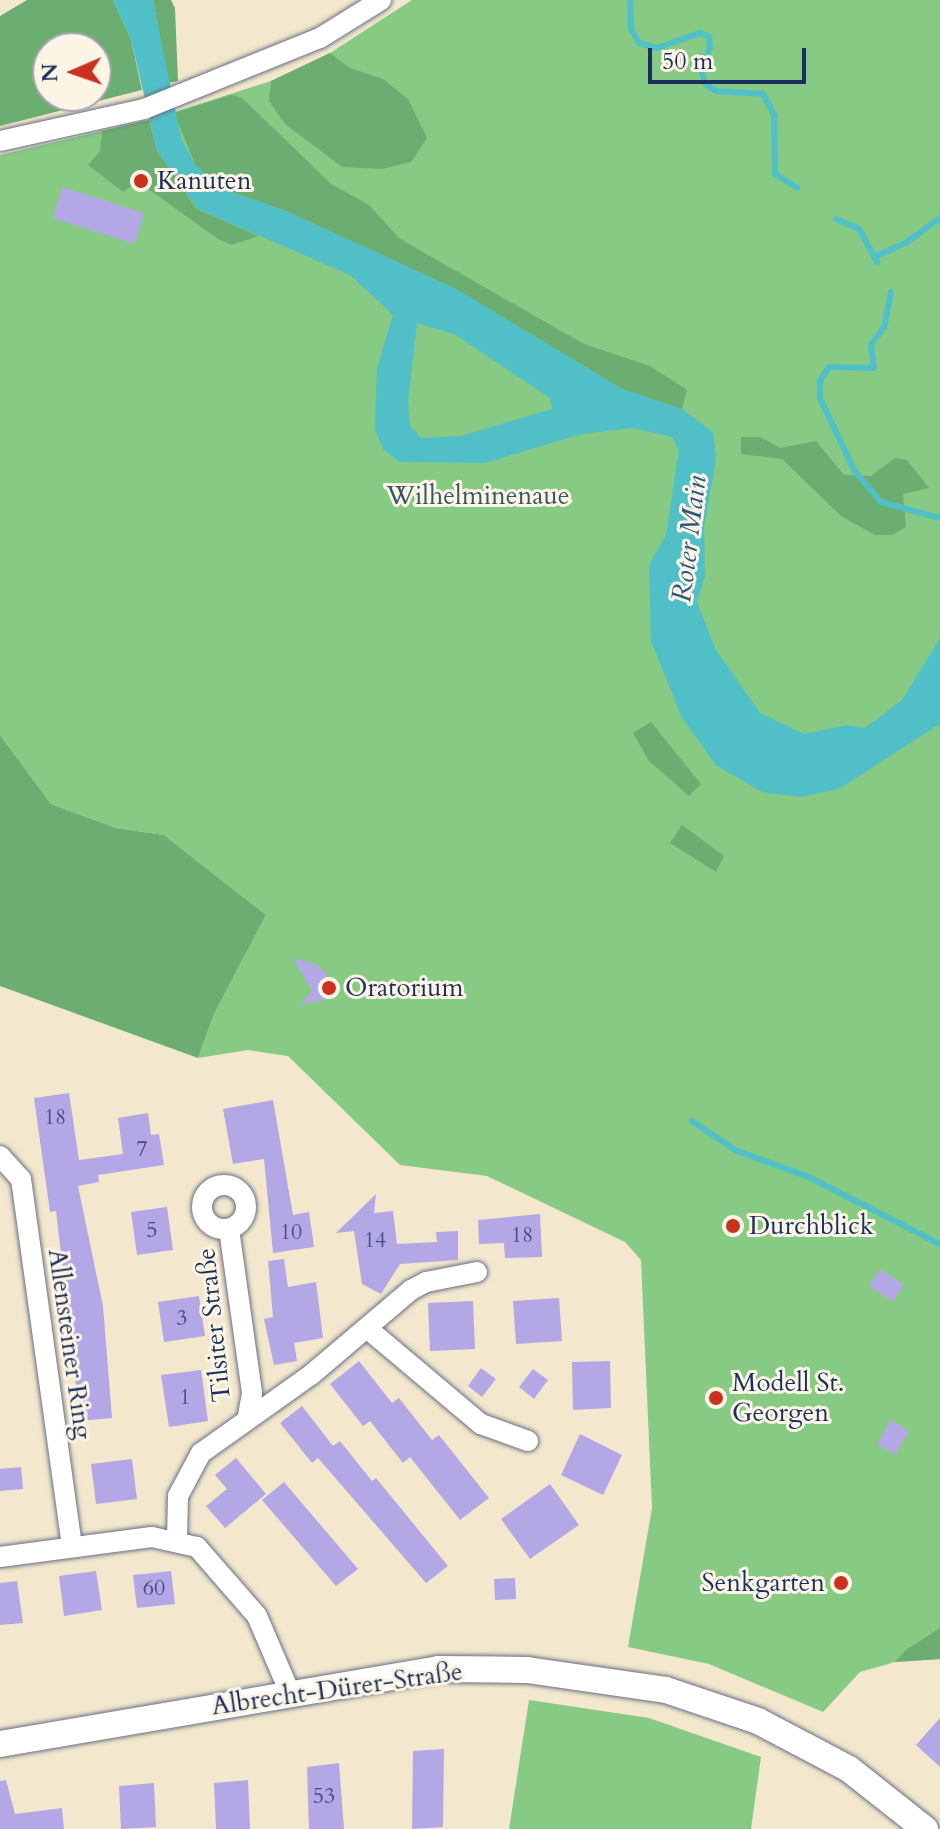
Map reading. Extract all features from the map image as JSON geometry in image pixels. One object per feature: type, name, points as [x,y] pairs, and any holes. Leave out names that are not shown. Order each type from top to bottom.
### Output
[{"type":"main road","name":"Albrecht-Dürer-Straße","points":[[0,1744],[438,1669],[527,1670],[666,1690],[800,1741],[849,1769],[925,1829]]},
{"type":"street","points":[[0,141],[144,109],[320,38],[381,0]]},
{"type":"street","name":"Allensteiner Ring","points":[[0,1156],[21,1179],[72,1546]]},
{"type":"street","name":"Tilsiter Straße","points":[[229,1229],[252,1393],[248,1416]]},
{"type":"street","name":"Tilsiter Straße","points":[[177,1540],[178,1496],[201,1453],[248,1416],[264,1412],[426,1282],[477,1272]]},
{"type":"street","points":[[368,1329],[481,1424],[528,1441]]},
{"type":"street","points":[[0,1557],[152,1537],[177,1540],[197,1547],[257,1616],[290,1693]]},
{"type":"green space","points":[[27,0],[113,0],[131,39],[142,90],[112,98],[112,32],[32,32],[32,112],[55,112],[0,126],[0,16]]},
{"type":"green space","points":[[153,0],[171,0],[175,8],[178,81],[168,83]]},
{"type":"green space","name":"Wilhelminenaue","points":[[412,0],[940,0],[940,1659],[895,1662],[860,1672],[823,1712],[709,1664],[628,1647],[652,1508],[641,1260],[625,1242],[487,1176],[400,1165],[288,1056],[248,1050],[198,1058],[214,1014],[266,915],[164,835],[116,828],[51,804],[0,735],[0,155],[149,120],[271,81],[330,53]]},
{"type":"green space","points":[[330,53],[350,68],[383,79],[408,99],[427,138],[411,162],[382,169],[342,167],[285,124],[269,101],[271,81]]},
{"type":"green space","points":[[231,95],[242,98],[331,184],[369,205],[400,239],[584,344],[650,366],[687,390],[682,409],[622,389],[456,289],[286,211],[223,189],[196,166],[174,113]]},
{"type":"green space","points":[[149,120],[157,151],[197,209],[258,236],[232,245],[218,239],[151,191],[134,184],[123,192],[88,165],[100,151],[102,131]]},
{"type":"green space","points":[[741,437],[760,437],[780,448],[816,441],[844,475],[871,476],[895,458],[907,460],[929,488],[903,494],[906,527],[892,535],[875,535],[841,516],[782,459],[741,454]]},
{"type":"green space","points":[[651,722],[701,784],[689,796],[649,761],[633,733]]},
{"type":"green space","points":[[0,735],[51,804],[116,828],[164,835],[266,915],[214,1014],[198,1058],[0,986]]},
{"type":"green space","points":[[682,825],[724,856],[716,872],[670,843]]},
{"type":"green space","points":[[940,1628],[940,1659],[895,1662],[906,1650]]},
{"type":"green space","points":[[529,1700],[649,1718],[761,1757],[751,1829],[509,1829]]},
{"type":"water","points":[[113,0],[153,0],[181,138],[196,166],[223,189],[286,211],[456,289],[622,389],[682,409],[713,432],[716,459],[704,528],[705,576],[697,602],[715,648],[760,713],[804,734],[847,725],[865,728],[902,700],[940,638],[940,724],[839,789],[800,797],[762,792],[716,765],[682,718],[651,641],[649,565],[666,535],[679,450],[672,437],[632,428],[582,434],[485,463],[399,462],[383,449],[375,430],[377,368],[393,315],[350,275],[198,209],[157,151],[131,39]],"holes":[[[417,323],[456,335],[550,398],[552,409],[461,436],[421,438],[410,426],[408,401]]]},
{"type":"building","points":[[62,187],[144,213],[135,244],[53,218]]},
{"type":"building","points":[[293,958],[316,964],[335,982],[332,998],[299,1005],[312,991]]},
{"type":"building","points":[[69,1093],[79,1160],[123,1154],[118,1118],[148,1113],[151,1135],[159,1134],[164,1165],[98,1175],[99,1182],[78,1186],[103,1306],[112,1418],[80,1421],[56,1211],[50,1212],[34,1098]]},
{"type":"building","points":[[273,1100],[293,1215],[309,1212],[314,1247],[273,1253],[264,1159],[233,1164],[223,1109]]},
{"type":"building","points":[[376,1194],[374,1213],[393,1211],[397,1244],[437,1242],[436,1232],[458,1231],[458,1260],[400,1264],[381,1294],[362,1284],[354,1231],[336,1233]]},
{"type":"building","points":[[167,1207],[173,1250],[137,1255],[131,1212]]},
{"type":"building","points":[[540,1214],[542,1257],[505,1258],[504,1243],[479,1244],[478,1220]]},
{"type":"building","points":[[284,1259],[288,1287],[316,1282],[323,1338],[294,1343],[297,1361],[274,1365],[264,1319],[273,1317],[268,1261]]},
{"type":"building","points":[[880,1269],[904,1285],[893,1302],[869,1286]]},
{"type":"building","points":[[199,1296],[205,1336],[164,1342],[158,1302]]},
{"type":"building","points":[[559,1298],[562,1341],[516,1344],[513,1301]]},
{"type":"building","points":[[473,1301],[475,1349],[430,1351],[428,1303]]},
{"type":"building","points":[[359,1361],[392,1403],[399,1398],[432,1440],[439,1435],[489,1498],[460,1520],[410,1457],[403,1463],[370,1421],[363,1426],[330,1384]]},
{"type":"building","points":[[610,1361],[611,1408],[573,1410],[572,1362]]},
{"type":"building","points":[[481,1368],[496,1379],[482,1397],[468,1386]]},
{"type":"building","points":[[533,1369],[548,1380],[534,1399],[519,1387]]},
{"type":"building","points":[[201,1370],[208,1421],[169,1427],[161,1375]]},
{"type":"building","points":[[302,1406],[333,1446],[340,1441],[372,1481],[376,1478],[448,1566],[426,1583],[318,1458],[312,1463],[280,1423]]},
{"type":"building","points":[[891,1420],[909,1431],[895,1455],[877,1444]]},
{"type":"building","points":[[580,1434],[622,1455],[603,1495],[561,1475]]},
{"type":"building","points":[[236,1458],[266,1494],[225,1528],[206,1506],[227,1489],[215,1475]]},
{"type":"building","points":[[132,1459],[137,1499],[96,1504],[91,1464]]},
{"type":"building","points":[[21,1467],[23,1489],[0,1491],[0,1469]]},
{"type":"building","points":[[284,1482],[358,1569],[336,1586],[262,1500]]},
{"type":"building","points":[[550,1484],[579,1525],[530,1559],[501,1519]]},
{"type":"building","points":[[96,1571],[102,1610],[64,1616],[59,1576]]},
{"type":"building","points":[[171,1571],[175,1604],[137,1608],[133,1575]]},
{"type":"building","points":[[515,1578],[516,1599],[495,1600],[494,1579]]},
{"type":"building","points":[[17,1581],[23,1623],[0,1625],[0,1583]]},
{"type":"building","points":[[940,1718],[940,1767],[916,1745]]},
{"type":"building","points":[[444,1749],[443,1827],[412,1829],[413,1751]]},
{"type":"building","points":[[339,1763],[344,1829],[309,1829],[307,1767]]},
{"type":"building","points":[[6,1780],[15,1814],[62,1808],[64,1829],[0,1829],[0,1781]]},
{"type":"building","points":[[248,1780],[250,1829],[216,1829],[214,1783]]},
{"type":"building","points":[[154,1783],[156,1827],[121,1829],[119,1786]]},
{"type":"waterway","name":"Roter Main","points":[[630,0],[631,29],[639,43],[657,48],[700,33],[709,37],[710,47],[702,72],[705,84],[716,91],[763,94],[774,115],[775,174],[797,188]]},
{"type":"waterway","points":[[874,257],[907,242],[940,218]]},
{"type":"waterway","name":"Roter Main","points":[[836,219],[859,229],[877,262]]},
{"type":"waterway","name":"Roter Main","points":[[891,292],[884,327],[871,345],[874,368],[829,367],[820,381],[820,398],[854,470],[881,502],[940,518]]},
{"type":"waterway","points":[[692,1121],[737,1151],[809,1177],[940,1244]]},
{"type":"place","name":"Kanuten","points":[[141,181]]},
{"type":"place","name":"Oratorium","points":[[329,988]]},
{"type":"place","name":"Durchblick","points":[[733,1226]]},
{"type":"place","name":"Modell St. Georgen","points":[[716,1398]]},
{"type":"place","name":"Senkgarten","points":[[841,1583]]}]
